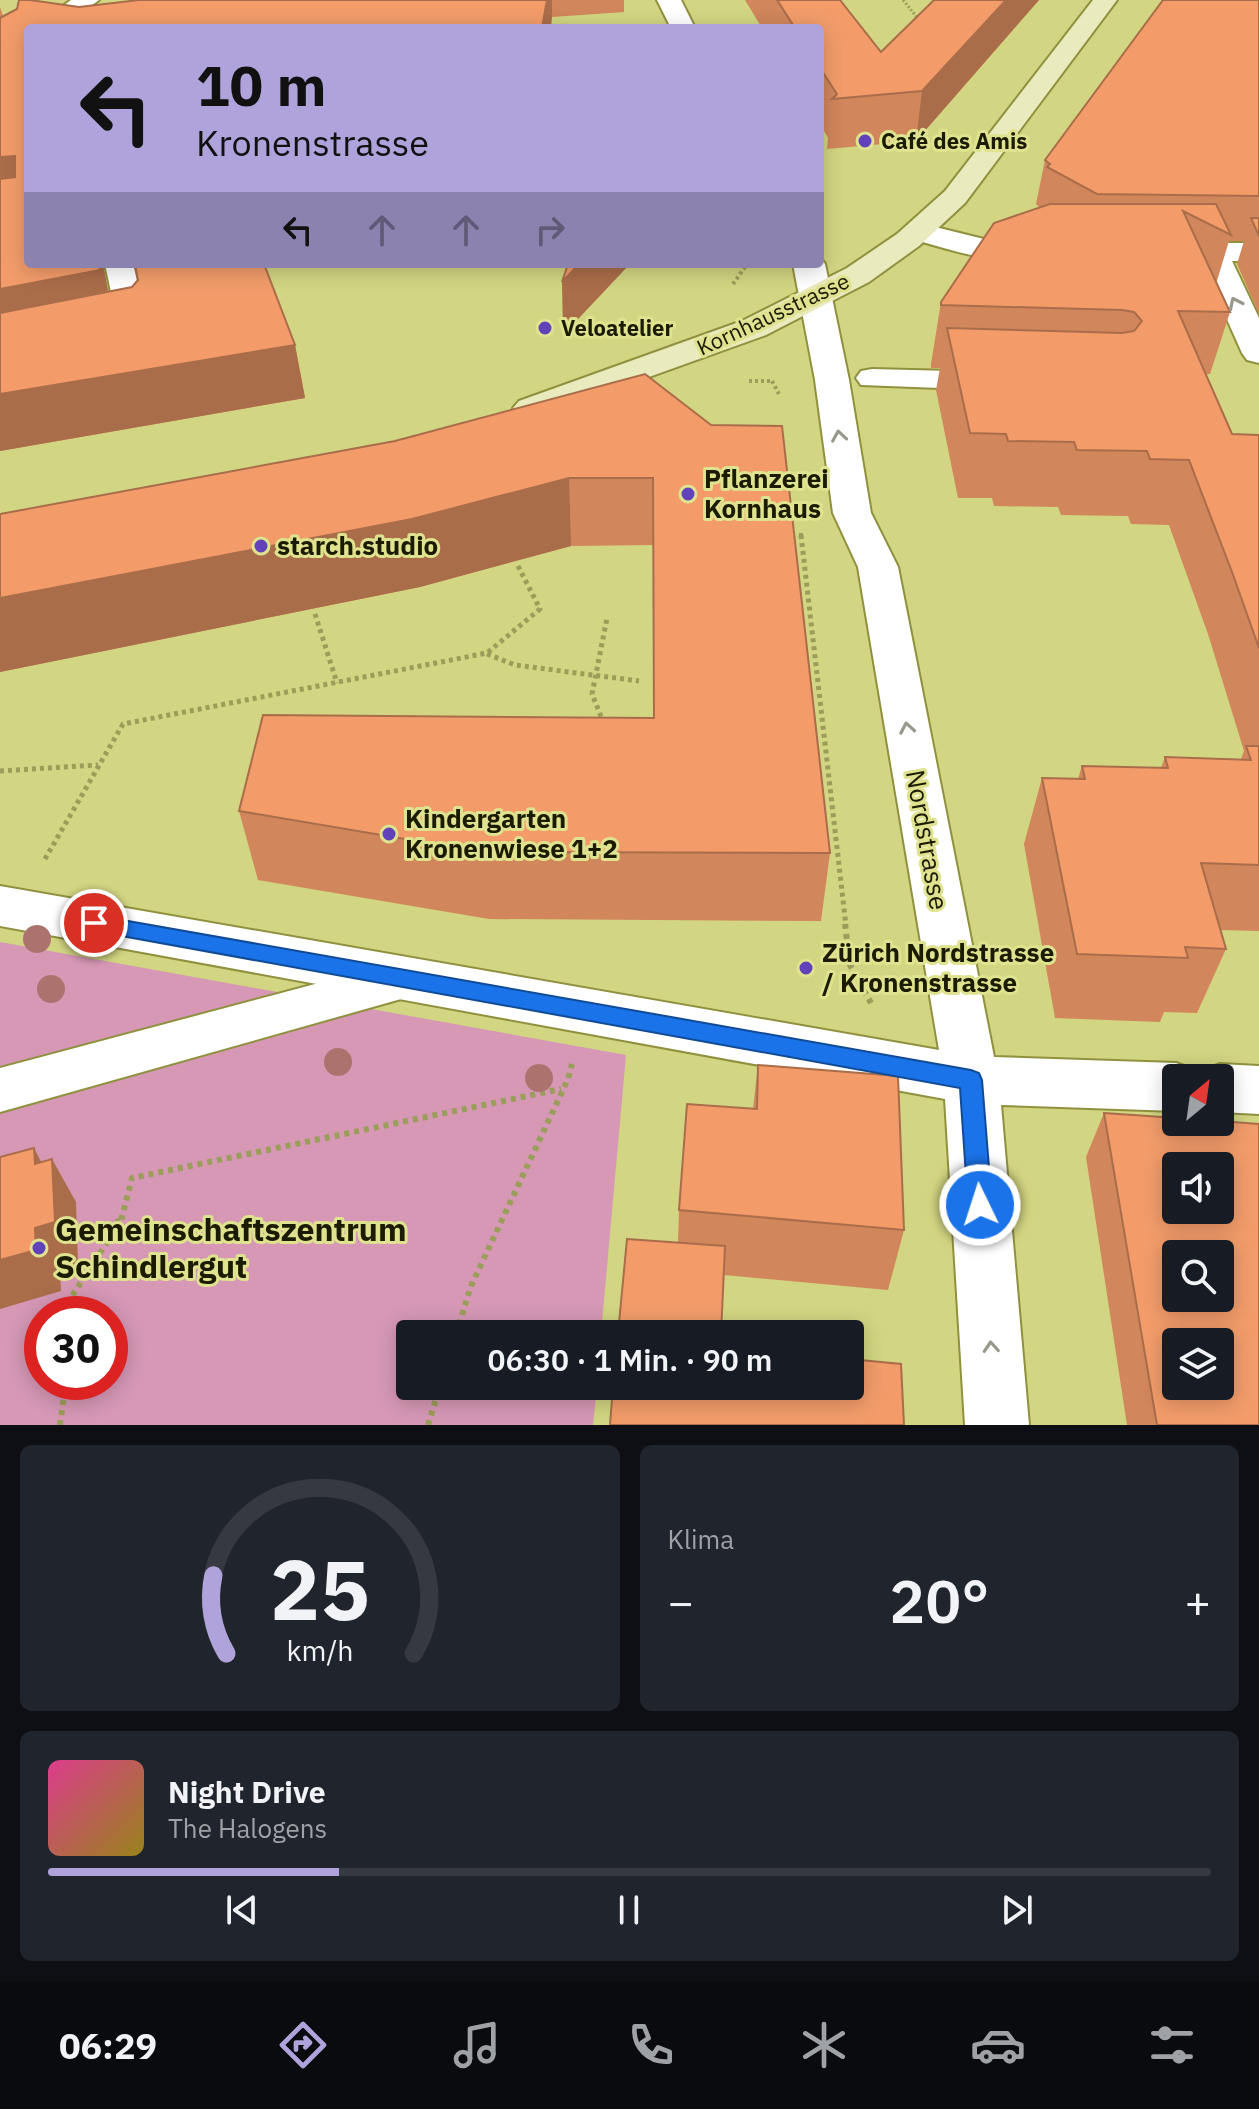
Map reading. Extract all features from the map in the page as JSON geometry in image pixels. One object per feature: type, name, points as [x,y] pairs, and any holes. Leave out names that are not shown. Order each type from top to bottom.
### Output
[{"type":"street","points":[[51,24],[87,0]]},
{"type":"street","points":[[669,0],[681,24]]},
{"type":"street","name":"Kornhausstrasse","points":[[494,418],[551,403],[720,342],[858,275],[919,232],[955,197],[1105,0]]},
{"type":"street","points":[[919,232],[996,251],[1071,252]]},
{"type":"street","points":[[1131,252],[1259,252]]},
{"type":"street","points":[[1213,253],[1259,353]]},
{"type":"street","name":"Nordstrasse","points":[[809,268],[813,299],[832,380],[852,513],[878,567],[971,1080],[997,1425]]},
{"type":"street","points":[[0,906],[971,1080],[1162,1087]]},
{"type":"street","points":[[1234,1089],[1259,1090]]},
{"type":"lane","points":[[90,339],[134,330],[120,268]]},
{"type":"lane","points":[[872,378],[1028,382]]},
{"type":"lane","points":[[0,1090],[409,978]]},
{"type":"path","points":[[903,0],[921,22]]},
{"type":"path","points":[[732,285],[744,268]]},
{"type":"path","points":[[801,531],[850,965],[909,1070]]},
{"type":"path","points":[[44,860],[123,724],[487,653],[540,609],[517,564]]},
{"type":"path","points":[[315,614],[337,683]]},
{"type":"path","points":[[606,731],[592,694],[607,618]]},
{"type":"path","points":[[487,653],[515,665],[639,681]]},
{"type":"path","points":[[0,771],[99,765]]},
{"type":"path","points":[[460,1320],[471,1286],[568,1079],[589,1013]]},
{"type":"path","points":[[72,1296],[121,1221],[132,1178],[561,1089]]},
{"type":"path","points":[[77,1233],[121,1221]]},
{"type":"path","points":[[60,1425],[63,1400]]},
{"type":"path","points":[[428,1425],[436,1400]]},
{"type":"shaded area","points":[[0,942],[626,1055],[602,1320],[396,1320],[396,1400],[596,1400],[593,1425],[0,1425]]},
{"type":"building","points":[[19,0],[79,7],[139,0],[547,0],[543,24],[24,24],[24,268],[100,270],[0,289],[0,179],[15,177],[15,156],[0,157],[0,18],[17,9]]},
{"type":"building","points":[[777,0],[840,0],[881,52],[934,0],[1006,0],[922,91],[832,99],[837,94],[824,74],[824,24],[792,24]]},
{"type":"building","points":[[1163,0],[1259,0],[1259,196],[1097,194],[1047,167],[1050,164],[1045,160]]},
{"type":"building","points":[[1050,204],[1216,204],[1231,235],[1183,211],[1230,312],[1178,311],[1232,434],[1259,435],[1259,648],[1189,460],[1150,459],[1147,451],[1077,450],[1074,442],[1008,441],[1006,434],[970,433],[947,328],[1122,333],[1134,331],[1142,321],[1134,312],[1122,310],[941,305],[994,223]]},
{"type":"building","points":[[1251,218],[1259,218],[1259,236]]},
{"type":"building","points":[[136,268],[266,268],[295,345],[0,394],[0,313],[132,287],[138,280]]},
{"type":"building","points":[[567,268],[575,268],[562,282]]},
{"type":"building","points":[[645,374],[711,425],[782,426],[830,853],[482,852],[239,811],[263,715],[654,718],[653,478],[569,478],[412,519],[0,598],[0,514],[395,441]]},
{"type":"building","points":[[1246,746],[1259,746],[1259,865],[1201,863],[1226,949],[1185,947],[1188,958],[1077,954],[1042,778],[1085,779],[1082,766],[1168,768],[1165,757],[1251,760]]},
{"type":"building","points":[[758,1065],[898,1076],[904,1230],[679,1210],[687,1104],[757,1109]]},
{"type":"building","points":[[1104,1113],[1162,1117],[1162,1136],[1234,1136],[1234,1122],[1259,1124],[1259,1425],[1157,1425]]},
{"type":"building","points":[[34,1148],[35,1164],[52,1159],[55,1222],[35,1228],[36,1250],[0,1260],[0,1157]]},
{"type":"building","points":[[627,1239],[725,1246],[722,1320],[619,1320]]},
{"type":"building","points":[[864,1360],[901,1364],[904,1425],[610,1425],[612,1400],[864,1400]]},
{"type":"place","name":"Café des Amis","points":[[865,141]]},
{"type":"place","name":"Veloatelier","points":[[545,328]]},
{"type":"place","name":"Pflanzerei Kornhaus","points":[[688,494]]},
{"type":"place","name":"starch.studio","points":[[261,546]]},
{"type":"place","name":"Kindergarten Kronenwiese 1+2","points":[[389,834]]},
{"type":"place","name":"Zürich Nordstrasse / Kronenstrasse","points":[[806,968]]},
{"type":"place","name":"Gemeinschaftszentrum Schindlergut","points":[[39,1248]]},
{"type":"route","points":[[94,923],[971,1080],[980,1205]]}]
